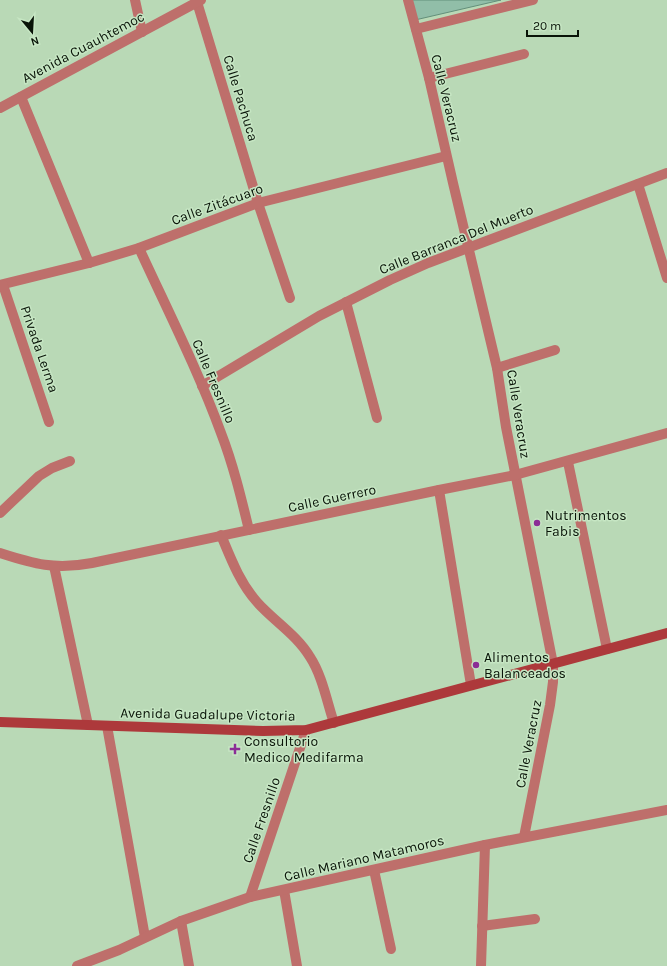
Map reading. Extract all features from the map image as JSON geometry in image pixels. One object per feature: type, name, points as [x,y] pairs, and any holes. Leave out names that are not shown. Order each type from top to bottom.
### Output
[{"type":"main road","name":"Avenida Guadalupe Victoria","points":[[0,722],[263,731],[306,730],[667,633]]},
{"type":"street","points":[[135,0],[142,32]]},
{"type":"street","name":"Calle Veracruz","points":[[408,0],[429,78],[446,156],[497,368],[515,475],[553,664],[553,682],[550,705],[524,837]]},
{"type":"street","points":[[416,29],[532,0]]},
{"type":"street","name":"Avenida Cuauhtemoc","points":[[0,108],[199,1]]},
{"type":"street","name":"Calle Pachuca","points":[[199,1],[258,203],[290,298]]},
{"type":"street","points":[[429,78],[524,54]]},
{"type":"street","points":[[21,97],[89,263]]},
{"type":"street","name":"Calle Zitácuaro","points":[[2,285],[89,263],[139,248],[258,203],[446,156]]},
{"type":"street","name":"Calle Barranca Del Muerto","points":[[202,386],[320,316],[428,263],[667,173]]},
{"type":"street","points":[[638,184],[667,278]]},
{"type":"street","name":"Calle Fresnillo","points":[[139,248],[202,386],[221,432],[249,530]]},
{"type":"street","name":"Privada Lerma","points":[[2,285],[49,422]]},
{"type":"street","points":[[346,302],[377,418]]},
{"type":"street","points":[[497,368],[555,350]]},
{"type":"street","name":"Calle Guerrero","points":[[0,553],[40,565],[75,566],[92,563],[515,475],[568,462],[667,434]]},
{"type":"street","points":[[0,513],[38,476],[70,460]]},
{"type":"street","points":[[568,462],[607,649]]},
{"type":"street","points":[[439,490],[471,685]]},
{"type":"street","points":[[221,535],[238,575],[247,589],[271,616],[300,642],[311,658],[319,676],[334,723]]},
{"type":"street","points":[[54,566],[88,725]]},
{"type":"street","points":[[107,726],[145,937]]},
{"type":"street","name":"Calle Fresnillo","points":[[250,898],[306,730]]},
{"type":"street","name":"Calle Mariano Matamoros","points":[[77,966],[95,960],[181,921],[250,898],[485,845],[667,810]]},
{"type":"street","points":[[481,966],[485,845]]},
{"type":"street","points":[[374,870],[391,949]]},
{"type":"street","points":[[284,890],[297,966]]},
{"type":"street","points":[[482,926],[535,919]]},
{"type":"street","points":[[181,921],[189,966]]},
{"type":"building","points":[[409,0],[501,0],[415,20]]},
{"type":"place","name":"Nutrimentos Fabis","points":[[537,523]]},
{"type":"place","name":"Alimentos Balanceados","points":[[476,665]]},
{"type":"place","name":"Consultorio Medico Medifarma","points":[[235,749]]}]
